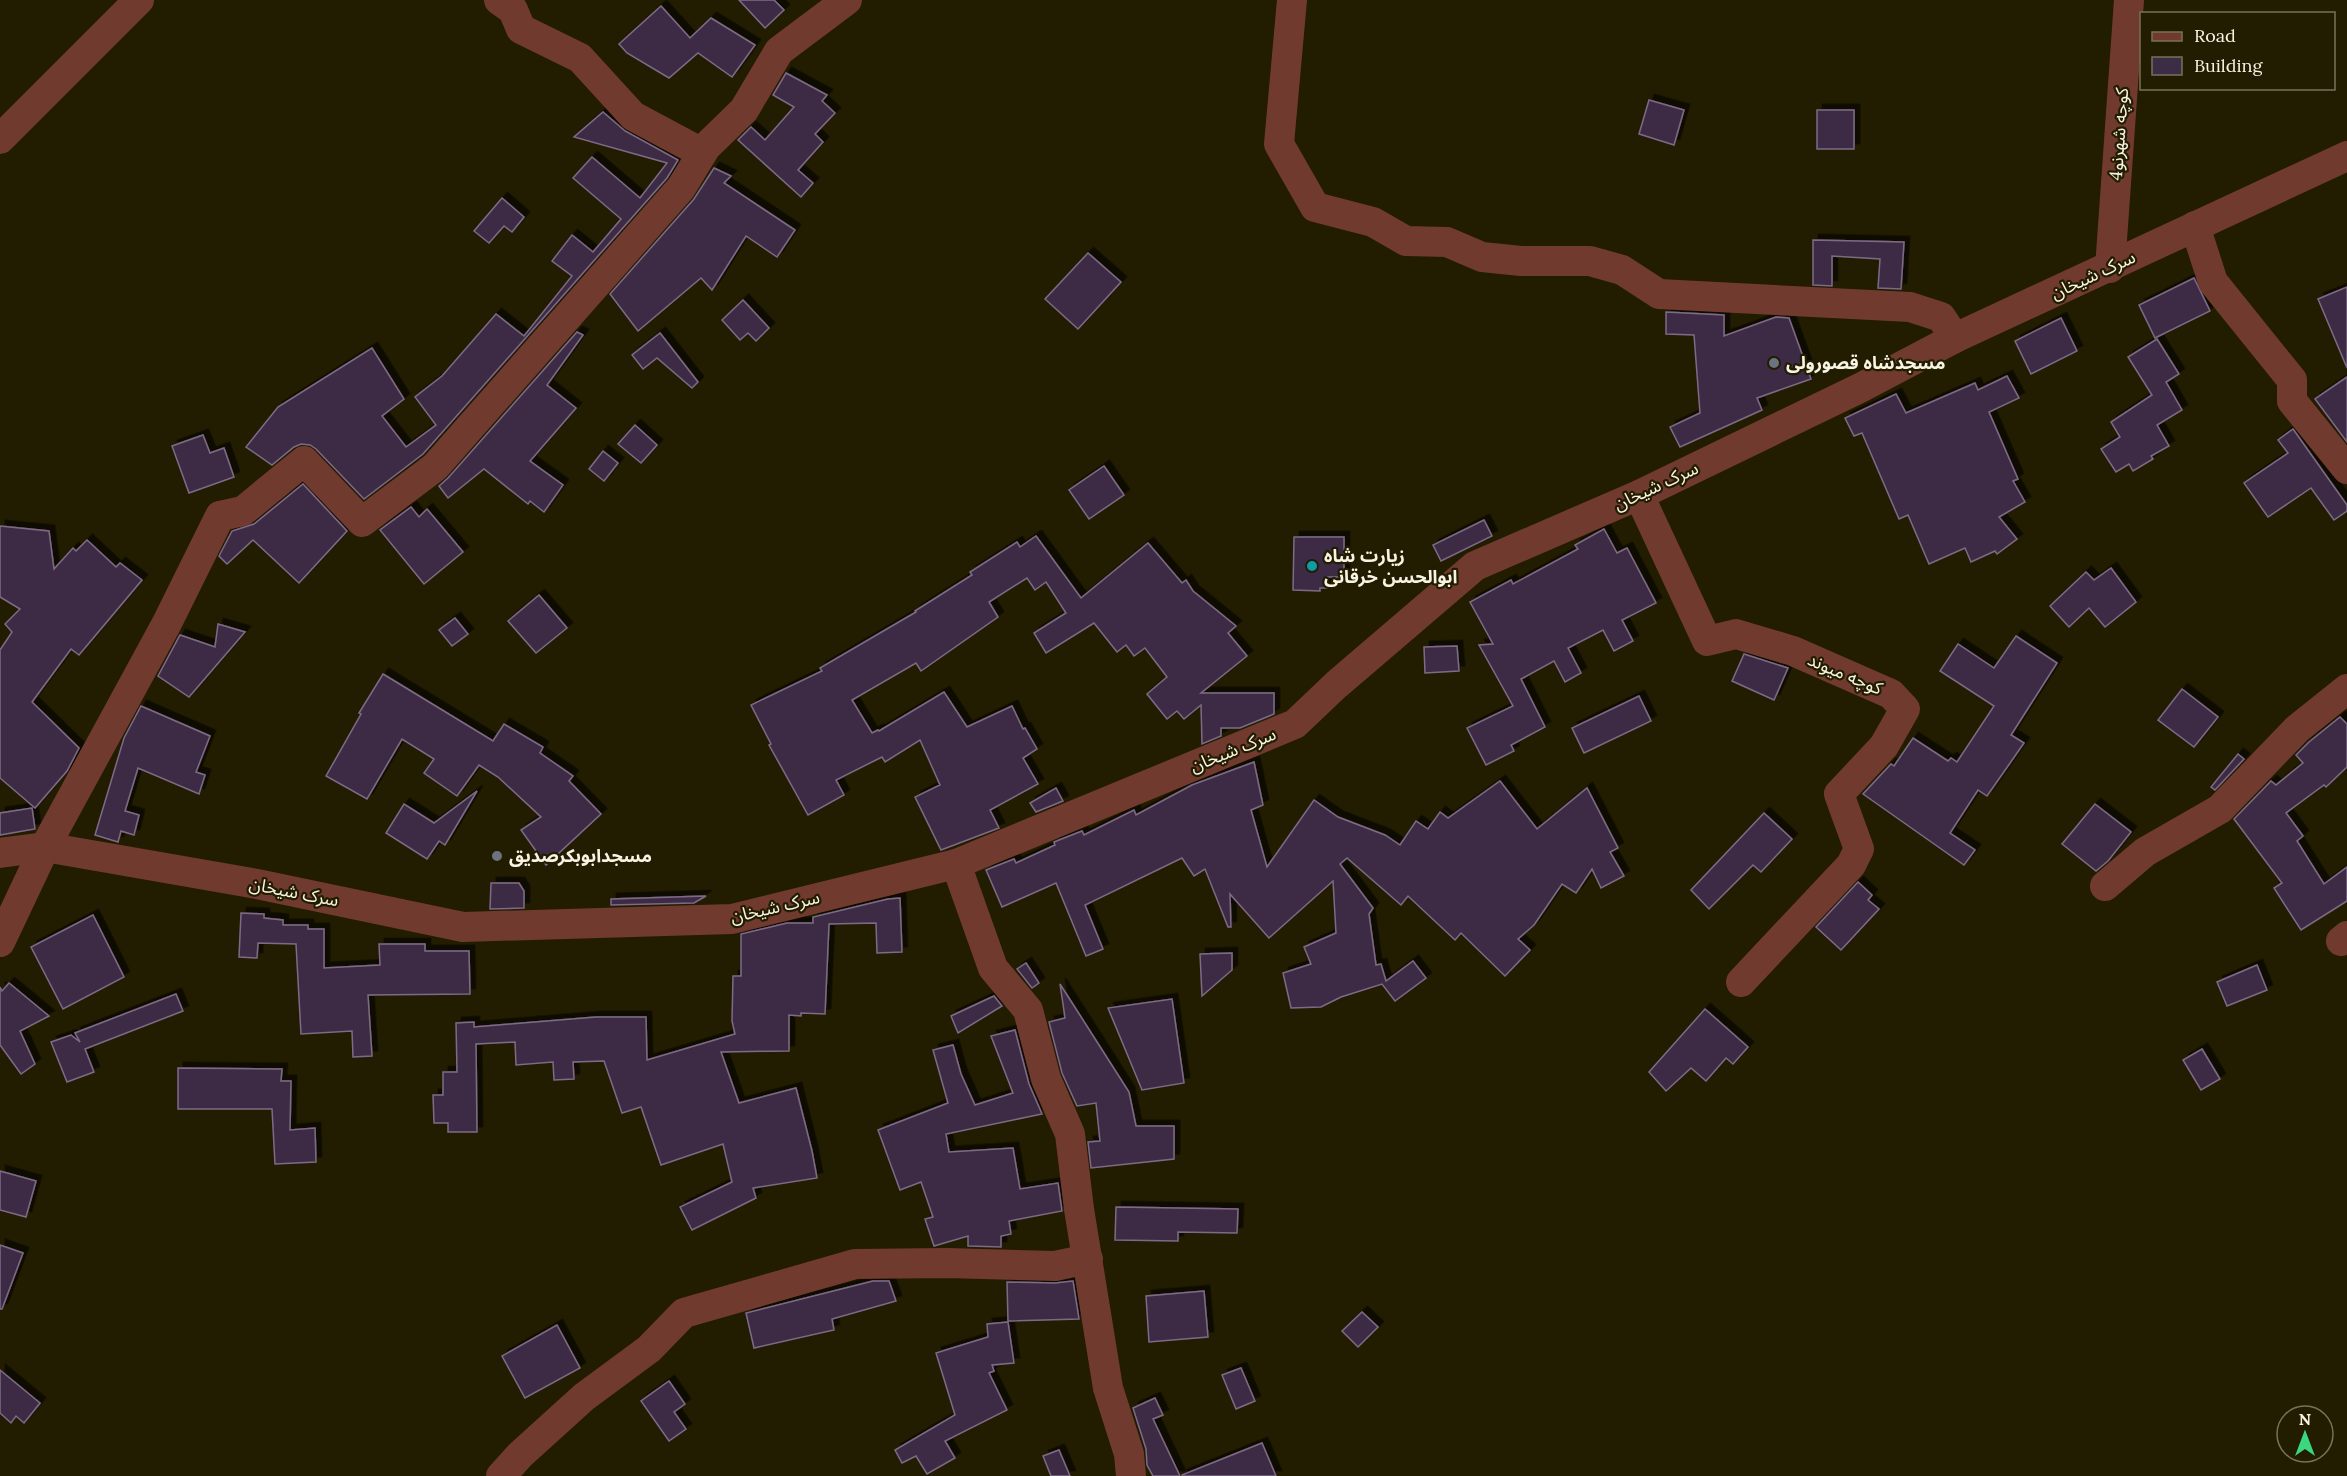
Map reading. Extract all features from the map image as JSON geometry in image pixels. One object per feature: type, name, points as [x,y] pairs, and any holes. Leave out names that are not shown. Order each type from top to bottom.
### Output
[{"type":"street","points":[[0,139],[139,0]]},
{"type":"street","points":[[499,0],[513,10],[521,29],[580,58],[633,116],[702,153]]},
{"type":"street","points":[[0,942],[45,847],[167,623],[220,516],[243,511],[304,461],[362,522],[435,467],[681,188],[702,153],[744,110],[779,51],[847,0]]},
{"type":"street","points":[[1292,0],[1279,144],[1315,207],[1373,222],[1406,241],[1447,242],[1482,257],[1521,261],[1590,261],[1622,270],[1659,294],[1910,307],[1941,317],[1954,338]]},
{"type":"street","name":"کوچه شهرنو4","points":[[2110,268],[2129,0]]},
{"type":"street","name":"سرک شیخان","points":[[0,853],[45,847],[257,884],[463,927],[732,919],[956,864],[1295,724],[1336,685],[1475,566],[1639,495],[1860,388],[1954,338],[2110,268],[2347,156]]},
{"type":"street","points":[[2195,226],[2213,282],[2292,380],[2292,401],[2347,469]]},
{"type":"street","name":"کوچه میوند","points":[[1639,495],[1707,641],[1736,634],[1792,651],[1891,694],[1905,709],[1884,746],[1839,794],[1859,849],[1851,864],[1741,982]]},
{"type":"street","points":[[2105,886],[2145,852],[2220,809],[2297,729],[2347,689]]},
{"type":"street","points":[[956,864],[993,968],[1028,1010],[1046,1079],[1070,1134],[1079,1209],[1108,1388],[1129,1454],[1131,1476]]},
{"type":"street","points":[[501,1476],[520,1455],[584,1397],[650,1349],[684,1313],[855,1264],[947,1263],[1055,1266],[1088,1258]]},
{"type":"building","points":[[739,0],[774,0],[784,10],[765,28]]},
{"type":"building","points":[[661,6],[690,38],[711,18],[755,45],[732,77],[698,53],[669,78],[627,53],[619,44]]},
{"type":"building","points":[[786,73],[827,95],[822,101],[835,113],[815,134],[823,142],[798,170],[813,183],[801,197],[738,140],[751,127],[765,140],[794,107],[773,95]]},
{"type":"building","points":[[1649,100],[1684,110],[1674,145],[1639,134]]},
{"type":"building","points":[[1817,110],[1854,110],[1854,149],[1817,149]]},
{"type":"building","points":[[603,112],[625,131],[678,160],[667,178],[423,454],[364,499],[310,445],[301,444],[294,447],[272,465],[246,447],[278,407],[372,348],[404,399],[382,416],[406,447],[436,425],[415,397],[442,376],[496,314],[524,336],[572,276],[552,261],[572,235],[593,252],[621,219],[573,178],[592,157],[640,198],[667,163],[574,137]]},
{"type":"building","points":[[714,168],[731,176],[724,183],[795,230],[777,257],[746,236],[712,290],[701,278],[638,331],[610,294],[694,199]]},
{"type":"building","points":[[502,198],[524,217],[512,232],[504,226],[489,243],[474,231]]},
{"type":"building","points":[[1813,240],[1904,242],[1901,289],[1878,288],[1880,259],[1832,256],[1832,286],[1813,285]]},
{"type":"building","points":[[1088,253],[1121,282],[1078,329],[1045,299]]},
{"type":"building","points":[[2194,278],[2210,311],[2155,338],[2139,305]]},
{"type":"building","points":[[2347,287],[2347,368],[2318,299]]},
{"type":"building","points":[[743,300],[769,328],[756,341],[748,333],[740,340],[722,320]]},
{"type":"building","points":[[1666,312],[1724,315],[1724,336],[1776,317],[1789,318],[1811,379],[1757,398],[1762,410],[1680,447],[1670,427],[1700,413],[1694,335],[1666,334]]},
{"type":"building","points":[[2061,318],[2077,351],[2031,374],[2015,341]]},
{"type":"building","points":[[577,332],[583,335],[547,385],[576,408],[530,461],[563,485],[544,512],[530,501],[528,504],[484,469],[448,498],[439,486]]},
{"type":"building","points":[[660,333],[698,382],[692,388],[657,358],[643,369],[632,355]]},
{"type":"building","points":[[2157,339],[2179,374],[2166,382],[2182,410],[2157,425],[2169,446],[2151,456],[2153,459],[2133,471],[2129,464],[2116,472],[2101,449],[2120,437],[2111,422],[2152,395],[2128,357]]},
{"type":"building","points":[[2007,376],[2019,398],[1989,412],[2018,479],[2013,481],[2025,502],[1999,517],[2017,539],[1997,554],[1995,551],[1971,562],[1965,548],[1929,564],[1908,515],[1899,519],[1862,433],[1854,436],[1845,418],[1896,394],[1906,413],[1975,383],[1978,390]]},
{"type":"building","points":[[2347,377],[2347,442],[2315,399]]},
{"type":"building","points":[[635,425],[657,445],[641,463],[618,444]]},
{"type":"building","points":[[2293,429],[2347,505],[2347,511],[2334,520],[2311,488],[2268,517],[2244,483],[2288,453],[2278,440]]},
{"type":"building","points":[[203,435],[210,453],[224,448],[234,477],[189,493],[172,446]]},
{"type":"building","points":[[603,451],[618,463],[604,481],[589,469]]},
{"type":"building","points":[[1104,466],[1124,495],[1089,519],[1069,490]]},
{"type":"building","points":[[303,484],[347,531],[299,583],[253,540],[227,564],[219,556],[232,531],[254,524]]},
{"type":"building","points":[[411,507],[419,517],[427,509],[463,552],[424,584],[380,530]]},
{"type":"building","points":[[1484,520],[1492,536],[1441,561],[1433,545]]},
{"type":"building","points":[[0,526],[49,531],[54,569],[73,548],[76,551],[87,540],[116,567],[120,563],[142,580],[79,655],[71,649],[32,702],[79,748],[67,771],[35,808],[0,778],[0,650],[12,632],[5,624],[20,609],[0,597]]},
{"type":"building","points":[[1604,529],[1617,553],[1627,548],[1656,603],[1622,620],[1633,641],[1614,651],[1603,630],[1568,648],[1581,673],[1565,682],[1554,661],[1521,679],[1545,727],[1511,745],[1514,751],[1486,765],[1467,728],[1513,706],[1479,645],[1493,644],[1470,602],[1511,580],[1513,584],[1578,549],[1575,545]]},
{"type":"building","points":[[1036,536],[1081,598],[1148,543],[1182,583],[1186,580],[1193,591],[1236,626],[1228,633],[1247,656],[1201,693],[1274,693],[1274,714],[1240,728],[1221,728],[1221,736],[1202,744],[1201,705],[1184,719],[1177,711],[1167,719],[1147,694],[1167,677],[1145,648],[1134,656],[1126,645],[1117,652],[1094,623],[1046,653],[1034,633],[1066,613],[1046,582],[1035,590],[1027,578],[989,602],[998,617],[921,671],[916,663],[852,700],[872,733],[944,692],[967,727],[1012,706],[1023,729],[1025,728],[1037,749],[1023,758],[1038,784],[990,810],[999,828],[941,850],[915,797],[940,785],[920,740],[885,762],[882,757],[836,780],[844,795],[808,815],[769,745],[771,744],[751,705],[822,671],[820,668],[916,612],[972,575],[970,572],[1017,542],[1020,547]]},
{"type":"building","points":[[1294,537],[1344,537],[1344,577],[1328,577],[1327,588],[1320,588],[1320,591],[1293,590]]},
{"type":"building","points":[[2111,568],[2136,602],[2105,627],[2089,608],[2069,627],[2050,606],[2086,572],[2094,580]]},
{"type":"building","points":[[539,595],[567,628],[536,653],[508,621]]},
{"type":"building","points":[[455,618],[468,634],[452,646],[439,630]]},
{"type":"building","points":[[218,624],[245,632],[189,697],[158,676],[180,635],[215,647]]},
{"type":"building","points":[[2016,636],[2057,663],[2011,735],[2024,743],[1987,796],[1978,790],[1950,833],[1975,850],[1964,865],[1863,794],[1891,764],[1894,766],[1913,738],[1948,761],[1951,758],[1957,762],[1994,706],[1940,671],[1958,644],[1994,668]]},
{"type":"building","points":[[1457,646],[1459,671],[1425,673],[1424,647]]},
{"type":"building","points":[[1744,654],[1788,668],[1774,700],[1732,681]]},
{"type":"building","points":[[383,674],[493,741],[504,724],[543,747],[540,753],[573,776],[569,781],[601,814],[546,865],[521,830],[541,817],[498,777],[479,765],[457,796],[424,773],[434,759],[402,739],[367,799],[326,776],[361,714],[359,713]]},
{"type":"building","points":[[2182,689],[2218,717],[2194,747],[2158,720]]},
{"type":"building","points":[[1639,696],[1651,721],[1584,753],[1572,728]]},
{"type":"building","points":[[141,706],[210,736],[196,772],[205,775],[199,794],[138,768],[125,811],[139,815],[134,835],[121,831],[118,842],[95,835],[124,738]]},
{"type":"building","points":[[2340,717],[2347,724],[2347,767],[2326,787],[2324,785],[2286,813],[2303,836],[2297,841],[2324,884],[2347,867],[2347,901],[2301,930],[2274,888],[2282,883],[2234,819],[2271,781],[2276,785],[2303,763],[2296,755]]},
{"type":"building","points":[[2238,754],[2244,759],[2215,790],[2211,787]]},
{"type":"building","points":[[1254,762],[1263,805],[1251,810],[1267,867],[1314,800],[1338,817],[1385,835],[1400,845],[1416,821],[1428,829],[1440,812],[1448,818],[1500,781],[1537,829],[1587,788],[1618,848],[1610,852],[1624,876],[1601,888],[1592,869],[1576,893],[1562,884],[1534,925],[1518,939],[1530,950],[1505,976],[1461,933],[1455,940],[1408,896],[1401,905],[1347,858],[1340,864],[1373,908],[1369,914],[1376,965],[1381,964],[1386,981],[1413,961],[1426,978],[1395,1001],[1382,984],[1341,997],[1321,1007],[1291,1008],[1283,973],[1311,964],[1304,947],[1336,933],[1333,881],[1269,938],[1230,894],[1231,927],[1228,927],[1205,869],[1194,876],[1182,858],[1085,905],[1103,949],[1086,956],[1056,883],[1002,907],[986,870],[1014,859],[1016,863],[1055,845],[1054,842],[1082,831],[1084,835],[1134,810],[1136,815],[1192,785]]},
{"type":"building","points":[[1056,788],[1063,801],[1036,812],[1030,803]]},
{"type":"building","points":[[477,791],[445,845],[439,841],[427,859],[386,833],[404,804],[434,823]]},
{"type":"building","points":[[2095,804],[2131,832],[2108,861],[2096,871],[2062,844]]},
{"type":"building","points":[[32,808],[35,829],[0,835],[0,813]]},
{"type":"building","points":[[1764,813],[1792,839],[1761,872],[1753,865],[1709,909],[1691,890]]},
{"type":"building","points":[[1858,882],[1872,895],[1868,900],[1879,909],[1841,950],[1816,927]]},
{"type":"building","points":[[491,883],[519,883],[524,891],[524,908],[490,909]]},
{"type":"building","points":[[706,896],[694,903],[611,905],[611,899]]},
{"type":"building","points":[[900,898],[902,952],[877,953],[876,923],[829,924],[825,1014],[789,1015],[789,1051],[721,1052],[739,1103],[796,1088],[817,1178],[753,1188],[756,1198],[692,1230],[680,1207],[732,1182],[723,1144],[661,1165],[641,1107],[622,1113],[604,1061],[573,1062],[574,1079],[554,1080],[553,1062],[516,1065],[515,1042],[476,1044],[477,1132],[448,1132],[448,1123],[434,1123],[433,1095],[443,1095],[443,1072],[457,1072],[456,1023],[474,1022],[474,1027],[596,1017],[646,1017],[647,1060],[735,1034],[732,1021],[733,976],[741,976],[741,934],[787,923],[813,923],[813,917]]},
{"type":"building","points":[[241,913],[264,914],[264,918],[283,920],[283,925],[308,925],[308,929],[324,929],[324,968],[380,965],[379,944],[425,944],[425,951],[469,951],[470,994],[368,995],[372,1056],[353,1057],[352,1031],[301,1034],[296,944],[258,943],[257,958],[239,957]]},
{"type":"building","points":[[93,915],[124,977],[63,1009],[31,947]]},
{"type":"building","points":[[1232,953],[1232,970],[1202,996],[1200,954]]},
{"type":"building","points":[[1026,963],[1039,983],[1032,988],[1017,969]]},
{"type":"building","points":[[2257,965],[2267,990],[2227,1006],[2217,982]]},
{"type":"building","points":[[9,983],[49,1016],[20,1031],[35,1064],[21,1074],[0,1045],[0,987],[2,991]]},
{"type":"building","points":[[1060,984],[1129,1092],[1136,1126],[1174,1126],[1174,1159],[1091,1168],[1088,1142],[1100,1141],[1096,1103],[1077,1106],[1062,1073],[1049,1022],[1065,1018]]},
{"type":"building","points":[[176,994],[183,1011],[85,1049],[94,1072],[67,1082],[51,1042],[71,1035],[80,1042],[75,1033]]},
{"type":"building","points":[[994,996],[1002,1006],[958,1033],[951,1016]]},
{"type":"building","points":[[1172,999],[1184,1083],[1142,1090],[1108,1008]]},
{"type":"building","points":[[1705,1009],[1748,1047],[1733,1064],[1726,1058],[1706,1081],[1691,1068],[1666,1091],[1649,1072]]},
{"type":"building","points":[[1015,1030],[1029,1084],[1042,1114],[946,1134],[949,1152],[1013,1148],[1020,1189],[1058,1183],[1062,1211],[1009,1221],[1011,1234],[1001,1236],[1001,1247],[968,1246],[968,1236],[934,1246],[925,1219],[933,1217],[921,1182],[900,1190],[878,1130],[948,1103],[933,1050],[953,1045],[961,1074],[975,1105],[1013,1093],[991,1036]]},
{"type":"building","points":[[2202,1049],[2220,1079],[2201,1090],[2183,1060]]},
{"type":"building","points":[[178,1068],[282,1069],[281,1081],[291,1081],[290,1130],[315,1128],[316,1162],[275,1164],[272,1109],[178,1109]]},
{"type":"building","points":[[0,1171],[36,1181],[26,1217],[0,1210]]},
{"type":"building","points":[[1116,1207],[1238,1209],[1237,1233],[1178,1232],[1178,1241],[1115,1240]]},
{"type":"building","points":[[0,1245],[23,1253],[2,1309],[0,1309]]},
{"type":"building","points":[[873,1281],[889,1281],[896,1301],[832,1319],[834,1330],[754,1348],[746,1313]]},
{"type":"building","points":[[1073,1281],[1079,1319],[1008,1321],[1007,1282]]},
{"type":"building","points":[[1204,1291],[1208,1337],[1149,1342],[1146,1296]]},
{"type":"building","points":[[1362,1312],[1378,1327],[1358,1347],[1342,1331]]},
{"type":"building","points":[[1008,1322],[1014,1363],[992,1365],[994,1371],[989,1373],[1007,1410],[945,1441],[955,1458],[927,1474],[916,1456],[902,1463],[895,1450],[955,1415],[936,1353],[988,1337],[987,1324]]},
{"type":"building","points":[[557,1325],[580,1368],[525,1398],[502,1356]]},
{"type":"building","points":[[1241,1368],[1255,1401],[1236,1409],[1222,1375]]},
{"type":"building","points":[[0,1370],[40,1403],[24,1423],[16,1416],[11,1423],[0,1413]]},
{"type":"building","points":[[669,1381],[685,1404],[674,1412],[686,1429],[669,1441],[641,1401]]},
{"type":"building","points":[[1155,1398],[1163,1415],[1153,1419],[1180,1476],[1153,1476],[1147,1465],[1146,1449],[1133,1408]]},
{"type":"building","points":[[1262,1443],[1276,1476],[1182,1476],[1182,1475]]},
{"type":"building","points":[[1059,1450],[1070,1476],[1051,1476],[1043,1456]]},
{"type":"place","name":"مسجدشاه قصورولی","points":[[1774,363]]},
{"type":"place","name":"زیارت شاه ابوالحسن خرقانی","points":[[1312,566]]},
{"type":"place","name":"مسجدابوبکرصدیق","points":[[497,856]]}]
